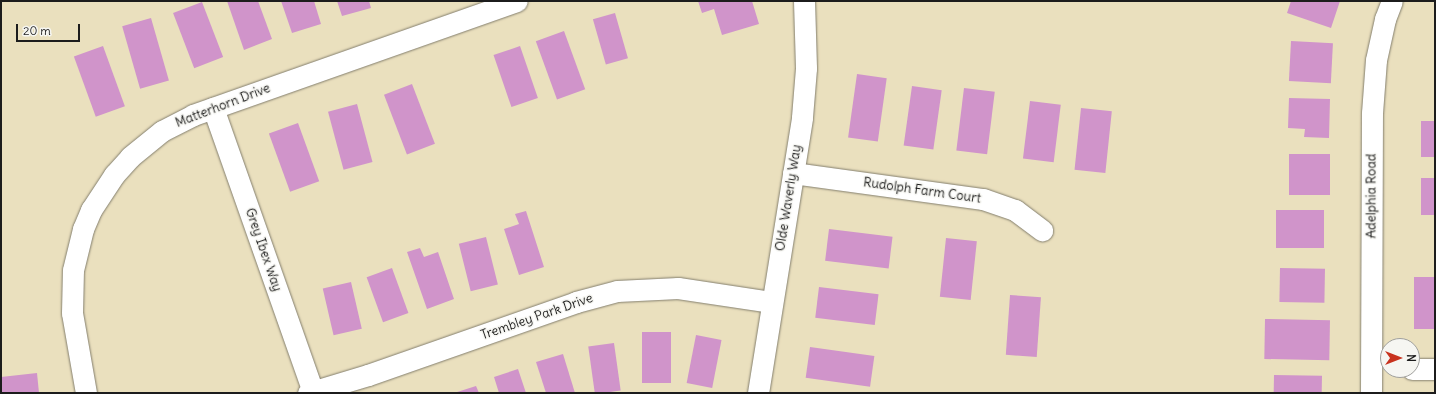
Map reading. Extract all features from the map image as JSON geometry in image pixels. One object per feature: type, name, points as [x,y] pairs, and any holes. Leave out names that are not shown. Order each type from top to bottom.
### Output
[{"type":"street","name":"Matterhorn Drive","points":[[86,393],[74,335],[72,292],[78,248],[91,210],[114,174],[146,143],[178,122],[213,108],[516,1]]},
{"type":"street","name":"Olde Waverly Way","points":[[758,393],[793,173],[805,86],[804,1]]},
{"type":"street","name":"Adelphia Road","points":[[1371,393],[1380,369],[1372,113],[1376,60],[1385,19],[1392,1]]},
{"type":"street","name":"Grey Ibex Way","points":[[213,108],[311,392]]},
{"type":"street","name":"Rudolph Farm Court","points":[[793,173],[983,199],[1014,210],[1042,230]]},
{"type":"street","name":"Trembley Park Drive","points":[[311,392],[576,302],[617,291],[678,288],[772,302]]},
{"type":"street","points":[[1420,369],[1435,369]]},
{"type":"building","points":[[227,1],[258,1],[272,39],[244,50]]},
{"type":"building","points":[[281,1],[314,1],[321,24],[292,33]]},
{"type":"building","points":[[337,1],[369,1],[371,8],[342,16]]},
{"type":"building","points":[[698,1],[752,1],[759,24],[722,35],[714,9],[702,13]]},
{"type":"building","points":[[1291,1],[1340,1],[1331,28],[1287,13]]},
{"type":"building","points":[[202,2],[223,57],[194,68],[173,13]]},
{"type":"building","points":[[615,13],[628,58],[606,65],[593,19]]},
{"type":"building","points":[[151,18],[169,80],[140,89],[122,26]]},
{"type":"building","points":[[564,31],[585,89],[557,100],[536,41]]},
{"type":"building","points":[[1291,41],[1333,43],[1331,83],[1289,81]]},
{"type":"building","points":[[103,46],[125,106],[96,117],[74,57]]},
{"type":"building","points":[[520,46],[538,98],[511,107],[494,55]]},
{"type":"building","points":[[857,74],[887,78],[878,142],[848,137]]},
{"type":"building","points":[[412,84],[435,144],[407,155],[384,95]]},
{"type":"building","points":[[912,86],[942,90],[933,150],[904,145]]},
{"type":"building","points":[[964,88],[995,92],[987,154],[956,151]]},
{"type":"building","points":[[1289,98],[1330,99],[1329,138],[1304,137],[1305,129],[1288,128]]},
{"type":"building","points":[[1030,101],[1061,105],[1054,162],[1023,159]]},
{"type":"building","points":[[357,104],[373,162],[344,170],[328,112]]},
{"type":"building","points":[[1081,108],[1112,111],[1105,173],[1075,170]]},
{"type":"building","points":[[1421,121],[1435,121],[1435,157],[1421,157]]},
{"type":"building","points":[[298,123],[319,181],[290,192],[269,134]]},
{"type":"building","points":[[1289,154],[1330,154],[1330,195],[1289,195]]},
{"type":"building","points":[[1421,178],[1435,178],[1435,215],[1421,215]]},
{"type":"building","points":[[1276,210],[1324,210],[1324,248],[1276,248]]},
{"type":"building","points":[[526,211],[544,267],[519,275],[504,229],[519,224],[515,214]]},
{"type":"building","points":[[829,229],[893,237],[889,269],[825,261]]},
{"type":"building","points":[[486,237],[498,285],[471,291],[459,244]]},
{"type":"building","points":[[946,238],[977,241],[971,300],[940,297]]},
{"type":"building","points":[[420,248],[424,257],[438,252],[454,299],[427,309],[407,252]]},
{"type":"building","points":[[392,268],[408,313],[383,322],[367,277]]},
{"type":"building","points":[[1280,268],[1325,269],[1324,303],[1279,302]]},
{"type":"building","points":[[1414,277],[1435,277],[1435,329],[1414,329]]},
{"type":"building","points":[[351,282],[362,329],[334,335],[323,289]]},
{"type":"building","points":[[819,287],[879,294],[875,325],[815,318]]},
{"type":"building","points":[[1010,295],[1041,297],[1037,357],[1006,355]]},
{"type":"building","points":[[1265,319],[1330,320],[1329,360],[1264,359]]},
{"type":"building","points":[[642,332],[671,332],[671,383],[642,383]]},
{"type":"building","points":[[696,335],[722,340],[712,388],[687,383]]},
{"type":"building","points":[[614,343],[621,391],[595,393],[588,347]]},
{"type":"building","points":[[810,347],[874,356],[870,387],[806,378]]},
{"type":"building","points":[[563,354],[575,393],[546,393],[536,362]]},
{"type":"building","points":[[518,369],[526,393],[499,393],[494,377]]},
{"type":"building","points":[[37,373],[39,393],[1,393],[1,377]]},
{"type":"building","points":[[1274,375],[1322,376],[1322,393],[1274,393]]},
{"type":"building","points":[[476,386],[479,393],[454,393]]}]
